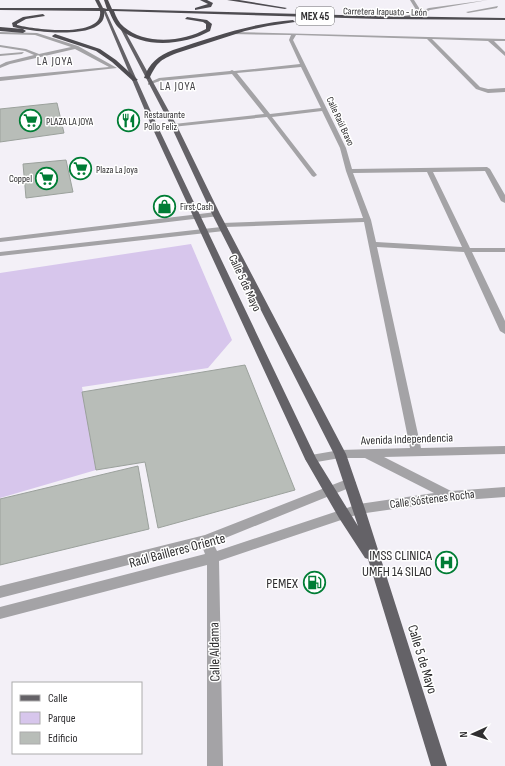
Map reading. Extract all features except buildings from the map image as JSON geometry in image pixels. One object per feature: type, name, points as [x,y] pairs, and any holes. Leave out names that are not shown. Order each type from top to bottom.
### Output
[{"type":"highway","points":[[106,0],[122,29],[142,38],[174,40],[194,38],[203,34],[209,27],[209,24],[205,21],[197,19],[150,15]]},
{"type":"highway","points":[[164,10],[199,9],[209,6],[211,3],[202,0]]},
{"type":"highway","points":[[229,0],[321,12],[405,17],[481,19]]},
{"type":"highway","points":[[16,3],[58,9]]},
{"type":"highway","points":[[74,13],[25,18],[14,23],[15,26],[55,31],[84,30],[100,22],[102,19],[98,3]]},
{"type":"highway","name":"Carretera Irapuato - León","points":[[0,10],[58,9],[150,15],[505,23]]},
{"type":"highway","name":"Carretera Irapuato - León","points":[[0,10],[74,13],[92,11],[164,10],[380,18],[505,19]]},
{"type":"highway","points":[[148,81],[152,66],[157,61],[178,51],[232,33],[281,22],[374,20]]},
{"type":"highway","points":[[0,29],[42,34],[76,42],[98,50],[117,68],[135,80]]},
{"type":"main road","name":"Calle 5 de Mayo","points":[[98,3],[311,459],[343,514],[375,562]]},
{"type":"main road","name":"Calle 5 de Mayo","points":[[122,29],[148,81],[174,126],[216,214],[340,454],[359,508],[439,766]]},
{"type":"street","points":[[412,0],[420,13]]},
{"type":"street","points":[[412,0],[418,0]]},
{"type":"street","points":[[405,17],[429,9],[486,0]]},
{"type":"street","points":[[478,2],[489,8]]},
{"type":"street","points":[[468,12],[497,7]]},
{"type":"street","points":[[264,33],[271,26],[281,22]]},
{"type":"street","points":[[0,32],[35,34],[76,47],[117,68]]},
{"type":"street","points":[[232,33],[505,40]]},
{"type":"street","name":"Calle Raúl Bravo","points":[[294,34],[291,40],[343,148],[349,171],[367,220],[416,451]]},
{"type":"street","points":[[427,37],[482,90],[505,90]]},
{"type":"street","points":[[489,39],[505,55]]},
{"type":"street","points":[[0,46],[39,56]]},
{"type":"street","points":[[0,67],[8,63],[76,47]]},
{"type":"street","points":[[0,55],[31,53]]},
{"type":"street","points":[[16,67],[22,65],[26,59]]},
{"type":"street","points":[[148,81],[302,64]]},
{"type":"street","points":[[0,79],[117,68]]},
{"type":"street","points":[[232,71],[268,115],[314,176]]},
{"type":"street","points":[[0,75],[6,73]]},
{"type":"street","points":[[174,126],[325,109]]},
{"type":"street","points":[[349,171],[487,169],[505,200]]},
{"type":"street","points":[[429,170],[505,331]]},
{"type":"street","points":[[0,240],[216,214]]},
{"type":"street","points":[[0,254],[205,231],[223,227],[367,220]]},
{"type":"street","points":[[371,244],[468,250],[505,250]]},
{"type":"street","name":"Avenida Independencia","points":[[311,459],[340,454],[505,450]]},
{"type":"street","points":[[366,453],[450,496]]},
{"type":"street","name":"Raúl Bailleres Oriente","points":[[0,592],[206,540],[350,483]]},
{"type":"street","name":"Calle Sóstenes Rocha","points":[[359,508],[450,496],[505,492]]},
{"type":"street","name":"Raúl Bailleres Oriente","points":[[0,613],[212,558],[359,508]]},
{"type":"street","name":"Calle Aldama","points":[[206,540],[212,558],[215,766]]},
{"type":"green space","points":[[191,244],[232,340],[208,368],[82,387],[96,470],[0,498],[0,273]]},
{"type":"place","name":"Restaurante Pollo Feliz","points":[[128,120]]},
{"type":"place","name":"PLAZA LA JOYA","points":[[31,121]]},
{"type":"place","name":"Plaza La Joya","points":[[80,169]]},
{"type":"place","name":"Coppel","points":[[47,178]]},
{"type":"place","name":"First Cash","points":[[164,206]]},
{"type":"place","name":"IMSS CLINICA UMFH 14 SILAO","points":[[447,563]]},
{"type":"place","name":"PEMEX","points":[[314,583]]},
{"type":"district","name":"LA JOYA","points":[[55,61]]},
{"type":"district","name":"LA JOYA","points":[[178,86]]}]
